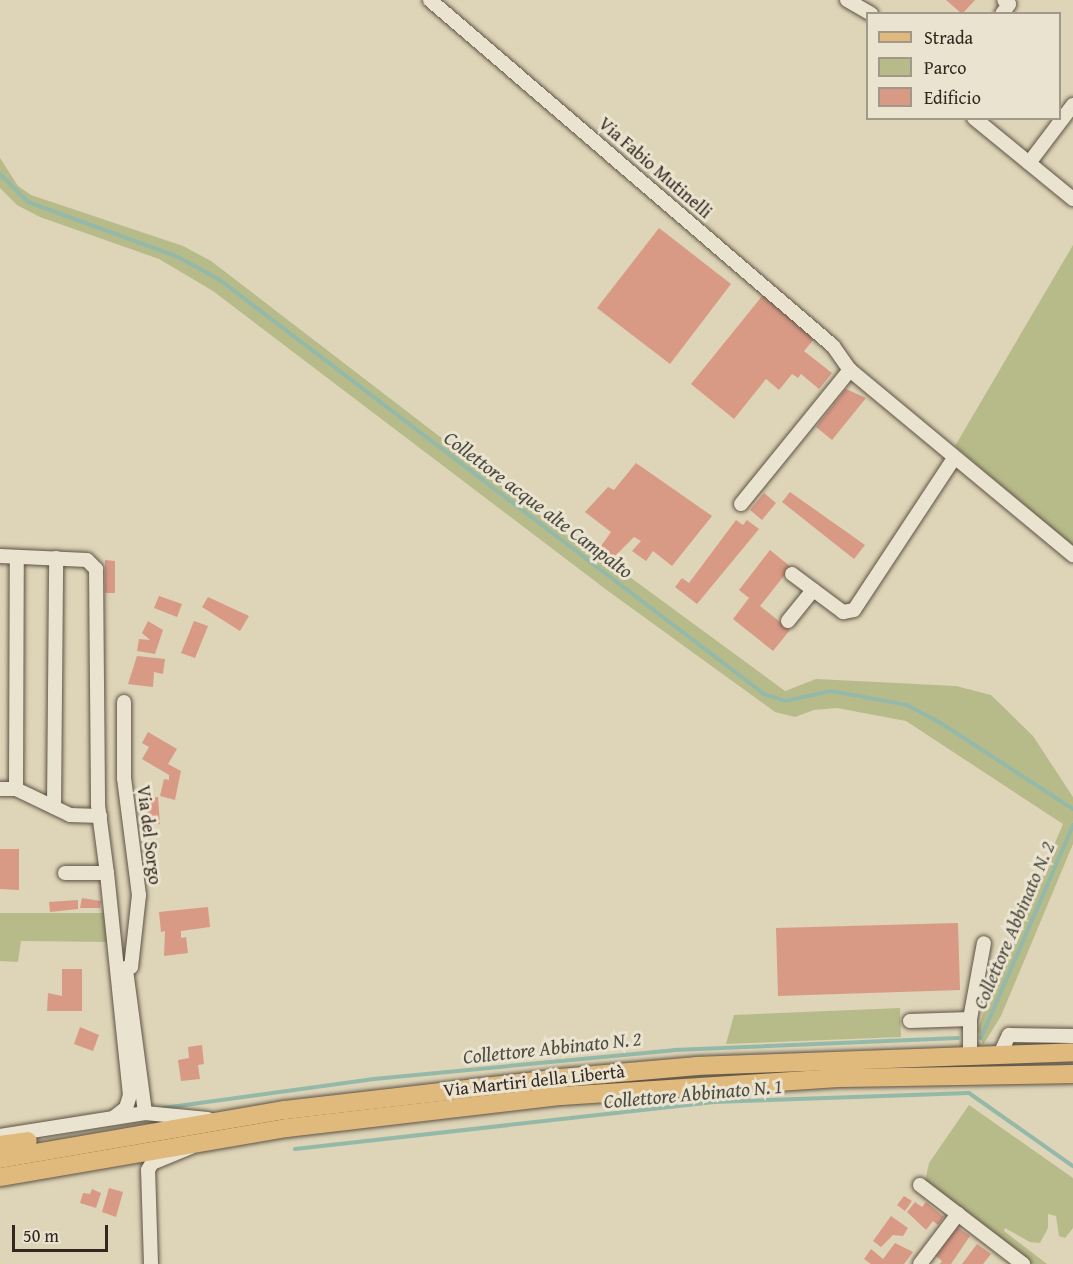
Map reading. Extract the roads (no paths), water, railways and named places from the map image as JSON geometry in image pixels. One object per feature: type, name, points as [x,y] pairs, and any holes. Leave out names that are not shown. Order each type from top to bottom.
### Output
[{"type":"main road","name":"Via Martiri della Libertà","points":[[0,1159],[149,1122],[219,1120],[560,1077],[697,1066],[1001,1052],[1073,1052]]},
{"type":"main road","name":"Via Martiri della Libertà","points":[[0,1177],[201,1142],[413,1112],[698,1085],[842,1078],[1073,1074]]},
{"type":"main road","points":[[0,1145],[149,1122]]},
{"type":"main road","points":[[0,1188],[92,1160]]},
{"type":"street","name":"Via Fabio Mutinelli","points":[[430,0],[833,346],[850,370],[1073,555]]},
{"type":"street","points":[[847,0],[868,12]]},
{"type":"street","points":[[1003,12],[1009,4],[1005,0]]},
{"type":"street","points":[[1061,114],[1073,105]]},
{"type":"street","points":[[977,120],[1073,199]]},
{"type":"street","points":[[1029,163],[1051,122]]},
{"type":"street","points":[[741,504],[850,370]]},
{"type":"street","points":[[792,574],[843,612],[859,606],[955,458]]},
{"type":"street","name":"Via del Sorgo","points":[[0,556],[87,560],[96,570],[100,816],[122,968],[149,1122]]},
{"type":"street","points":[[16,789],[17,556]]},
{"type":"street","points":[[54,807],[56,558]]},
{"type":"street","points":[[788,621],[813,590]]},
{"type":"street","name":"Via del Sorgo","points":[[122,968],[131,967],[140,895],[124,778],[124,702]]},
{"type":"street","points":[[0,789],[16,789],[70,815],[100,816]]},
{"type":"street","points":[[65,873],[107,873]]},
{"type":"street","points":[[970,1054],[970,1019],[984,943]]},
{"type":"street","name":"Via del Sorgo","points":[[113,1118],[126,1108],[130,1095],[122,968]]},
{"type":"street","points":[[910,1021],[970,1019]]},
{"type":"street","points":[[1001,1052],[1009,1035],[1073,1036]]},
{"type":"street","points":[[0,1136],[113,1118],[149,1122]]},
{"type":"street","points":[[151,1264],[149,1208],[152,1163],[174,1157],[201,1142]]},
{"type":"street","points":[[920,1185],[1023,1264]]},
{"type":"street","points":[[920,1264],[958,1214]]},
{"type":"waterway","name":"Collettore acque alte Campalto","points":[[0,174],[28,202],[178,257],[220,280],[764,694],[785,701],[831,691],[907,705],[939,722],[1073,809]]},
{"type":"waterway","name":"Collettore Abbinato N. 2","points":[[981,1038],[1073,825]]},
{"type":"waterway","name":"Collettore Abbinato N. 2","points":[[163,1108],[374,1079],[674,1050],[958,1038]]},
{"type":"waterway","name":"Collettore Abbinato N. 1","points":[[295,1149],[714,1102],[969,1093],[1073,1166]]}]
